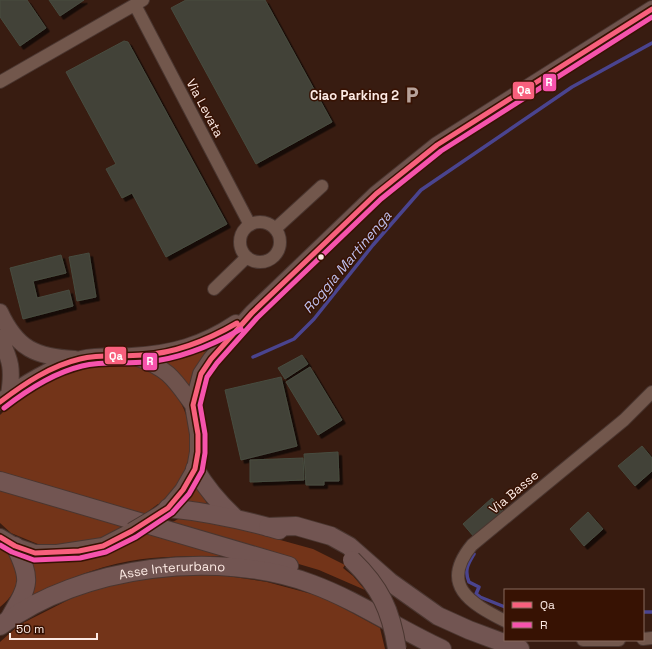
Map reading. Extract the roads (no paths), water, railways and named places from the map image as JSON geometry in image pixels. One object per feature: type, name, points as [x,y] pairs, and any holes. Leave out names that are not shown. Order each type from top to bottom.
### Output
[{"type":"highway","points":[[195,469],[204,486],[218,503],[234,517]]},
{"type":"highway","points":[[0,481],[331,579],[351,601]]},
{"type":"highway","points":[[164,511],[234,517],[334,548],[352,560],[374,585],[386,604],[394,625],[397,649]]},
{"type":"highway","points":[[268,527],[296,526],[331,536],[348,546],[390,582],[438,616],[469,630],[520,649]]},
{"type":"highway","points":[[4,622],[25,589],[27,577],[25,566],[7,541]]},
{"type":"highway","name":"Asse Interurbano","points":[[4,622],[66,590],[136,571],[172,568],[244,568],[275,574],[312,584],[351,601],[442,649]]},
{"type":"main road","points":[[7,541],[35,553],[79,551],[103,546],[132,531],[164,511],[183,490],[195,469],[198,452],[198,434],[193,405],[201,374],[211,359],[252,313],[376,194],[436,145],[652,9]]},
{"type":"main road","points":[[0,312],[8,330],[34,352],[50,358],[78,359],[101,355],[132,356],[176,351],[200,344],[252,313]]},
{"type":"main road","points":[[0,338],[10,360],[11,380],[5,398]]},
{"type":"main road","points":[[132,356],[157,364],[174,378],[193,405]]},
{"type":"main road","points":[[5,398],[38,377],[78,359]]},
{"type":"street","name":"Via Levata","points":[[0,82],[139,2],[250,225]]},
{"type":"street","points":[[275,229],[322,186]]},
{"type":"street","points":[[264,222],[275,229],[280,241],[276,254],[265,261],[257,262],[247,257],[242,249],[240,240],[242,234],[250,225],[264,222]]},
{"type":"street","points":[[214,289],[247,257]]},
{"type":"street","name":"Via Basse","points":[[504,620],[472,603],[463,590],[457,578],[458,567],[463,556],[472,545],[624,420],[652,392]]},
{"type":"waterway","name":"Roggia Martinenga","points":[[253,357],[294,339],[314,319],[373,245],[421,190],[572,87],[652,43]]},
{"type":"waterway","points":[[474,554],[468,564],[467,574],[469,582],[479,587],[476,594],[480,597],[504,607]]},
{"type":"waterway","points":[[644,612],[652,612]]},
{"type":"place","name":"Ciao Parking 2","points":[[412,95]]}]
